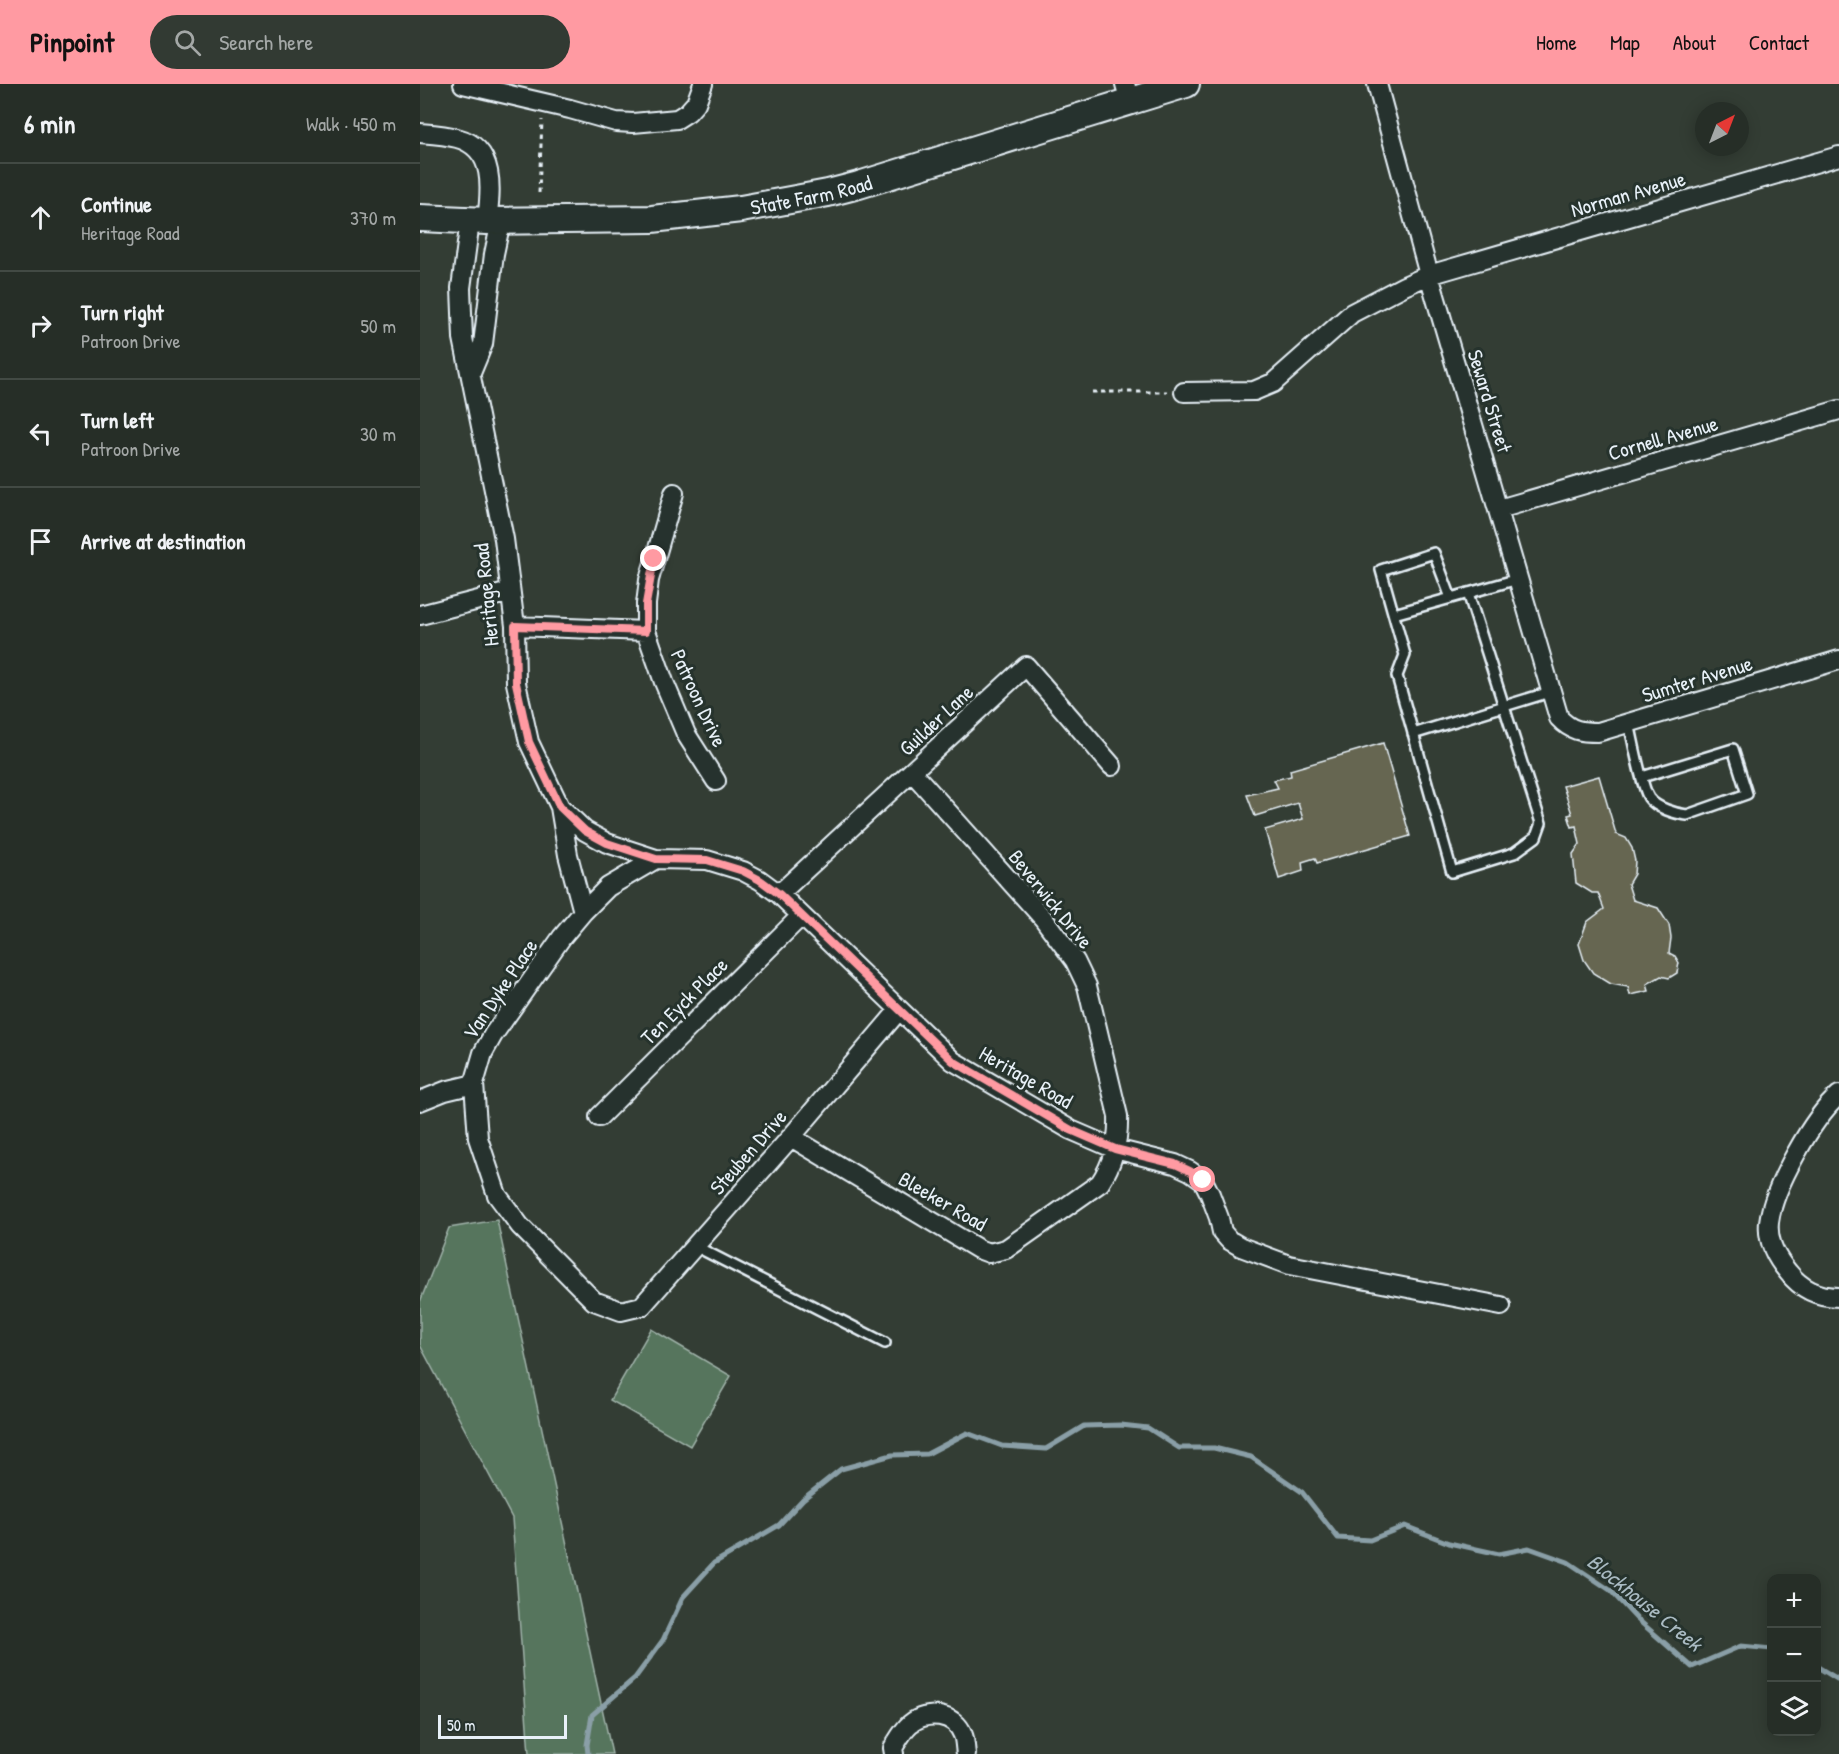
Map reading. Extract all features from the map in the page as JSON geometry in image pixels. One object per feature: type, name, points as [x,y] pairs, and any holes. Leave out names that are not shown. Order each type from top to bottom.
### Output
[{"type":"main road","name":"State Farm Road","points":[[420,218],[486,221],[652,219],[741,209],[828,193],[1128,93],[1186,84]]},
{"type":"street","points":[[463,84],[616,122],[633,123],[677,119],[696,103],[702,84]]},
{"type":"street","name":"Seward Street","points":[[1377,84],[1429,275],[1499,509],[1550,692],[1559,718],[1567,727]]},
{"type":"street","points":[[420,133],[458,138],[471,144],[480,151],[487,162],[490,176],[486,221],[494,254],[483,344],[471,373]]},
{"type":"street","name":"Norman Avenue","points":[[1184,392],[1254,391],[1274,383],[1352,313],[1429,275],[1839,156]]},
{"type":"street","name":"Heritage Road","points":[[486,221],[461,288],[463,338],[504,539],[515,626],[516,683],[529,742],[560,807],[568,855],[583,912]]},
{"type":"street","name":"Cornell Avenue","points":[[1499,509],[1839,410]]},
{"type":"street","name":"Patroon Drive","points":[[674,493],[649,580],[646,631],[686,734],[716,781]]},
{"type":"street","points":[[420,615],[510,591]]},
{"type":"street","points":[[515,626],[646,631]]},
{"type":"street","name":"Sumter Avenue","points":[[1567,727],[1579,732],[1598,732],[1839,660]]},
{"type":"street","name":"Guilder Lane","points":[[779,894],[913,773],[1026,666],[1112,766]]},
{"type":"street","name":"Beverwick Drive","points":[[913,773],[1044,918],[1075,961],[1088,986],[1118,1116],[1115,1149]]},
{"type":"street","name":"Heritage Road","points":[[560,807],[585,831],[607,843],[656,859],[707,860],[743,871],[760,880],[779,894],[953,1061],[1071,1130],[1115,1149],[1175,1164],[1203,1180],[1220,1218],[1222,1232],[1229,1240],[1264,1257],[1289,1265],[1501,1306]]},
{"type":"street","name":"Van Dyke Place","points":[[621,1311],[594,1301],[520,1226],[503,1203],[478,1138],[474,1084],[483,1053],[493,1035],[562,937],[608,887],[656,859]]},
{"type":"street","name":"Ten Eyck Place","points":[[599,1118],[801,916]]},
{"type":"street","name":"Steuben Drive","points":[[621,1311],[642,1306],[899,1010]]},
{"type":"street","points":[[420,1101],[445,1091],[474,1084]]},
{"type":"street","points":[[1839,1095],[1808,1135],[1784,1178],[1769,1223],[1770,1240],[1779,1262],[1795,1281],[1814,1293],[1839,1297]]},
{"type":"street","name":"Bleeker Road","points":[[791,1137],[988,1253],[1006,1249],[1100,1184],[1110,1168],[1115,1149]]},
{"type":"street","points":[[894,1754],[893,1748],[907,1727],[931,1715],[947,1717],[960,1728],[964,1736],[966,1754]]},
{"type":"lane","points":[[1451,598],[1434,553],[1381,570],[1406,655],[1397,676],[1452,872],[1514,853],[1536,837],[1541,823],[1468,593]]},
{"type":"lane","points":[[1394,614],[1518,579]]},
{"type":"lane","points":[[1413,734],[1550,692]]},
{"type":"lane","points":[[1629,723],[1642,777],[1648,797],[1653,802],[1677,814],[1688,815],[1747,794],[1732,749],[1642,777]]},
{"type":"lane","points":[[695,1246],[885,1343]]},
{"type":"path","points":[[539,193],[542,102]]},
{"type":"path","points":[[1092,392],[1184,392]]},
{"type":"green space","points":[[497,1220],[612,1754],[529,1754],[512,1518],[420,1345],[420,1302],[449,1228]]},
{"type":"green space","points":[[651,1329],[731,1376],[690,1446],[610,1400]]},
{"type":"building","points":[[1383,743],[1410,836],[1317,863],[1315,858],[1302,862],[1303,871],[1279,879],[1265,830],[1303,819],[1298,803],[1255,816],[1247,795],[1278,788],[1274,780],[1291,776],[1290,770]]},
{"type":"building","points":[[1599,776],[1616,834],[1626,838],[1632,848],[1635,861],[1634,874],[1628,884],[1633,900],[1658,908],[1669,925],[1671,938],[1669,953],[1675,956],[1679,963],[1677,973],[1669,978],[1661,976],[1647,984],[1649,991],[1630,995],[1628,987],[1611,984],[1593,973],[1584,960],[1579,944],[1587,922],[1604,909],[1598,893],[1592,893],[1576,883],[1573,854],[1580,844],[1576,826],[1572,827],[1568,815],[1572,814],[1563,786]]},
{"type":"waterway","name":"Blockhouse Creek","points":[[588,1754],[587,1745],[592,1715],[635,1678],[663,1640],[683,1597],[714,1563],[779,1525],[803,1499],[841,1469],[892,1455],[927,1454],[967,1433],[1002,1446],[1046,1449],[1084,1426],[1121,1425],[1148,1428],[1179,1448],[1214,1448],[1251,1457],[1302,1492],[1338,1538],[1370,1540],[1405,1526],[1449,1543],[1499,1554],[1529,1548],[1568,1562],[1610,1590],[1636,1618],[1692,1667],[1741,1646],[1767,1649]]},
{"type":"waterway","name":"Blockhouse Creek","points":[[1821,1669],[1839,1680]]},
{"type":"route","points":[[654,559],[646,604],[646,631],[515,626],[516,683],[529,742],[560,807],[585,831],[607,843],[656,859],[707,860],[743,871],[760,880],[779,894],[953,1061],[1071,1130],[1115,1149],[1175,1164],[1203,1180]]}]
